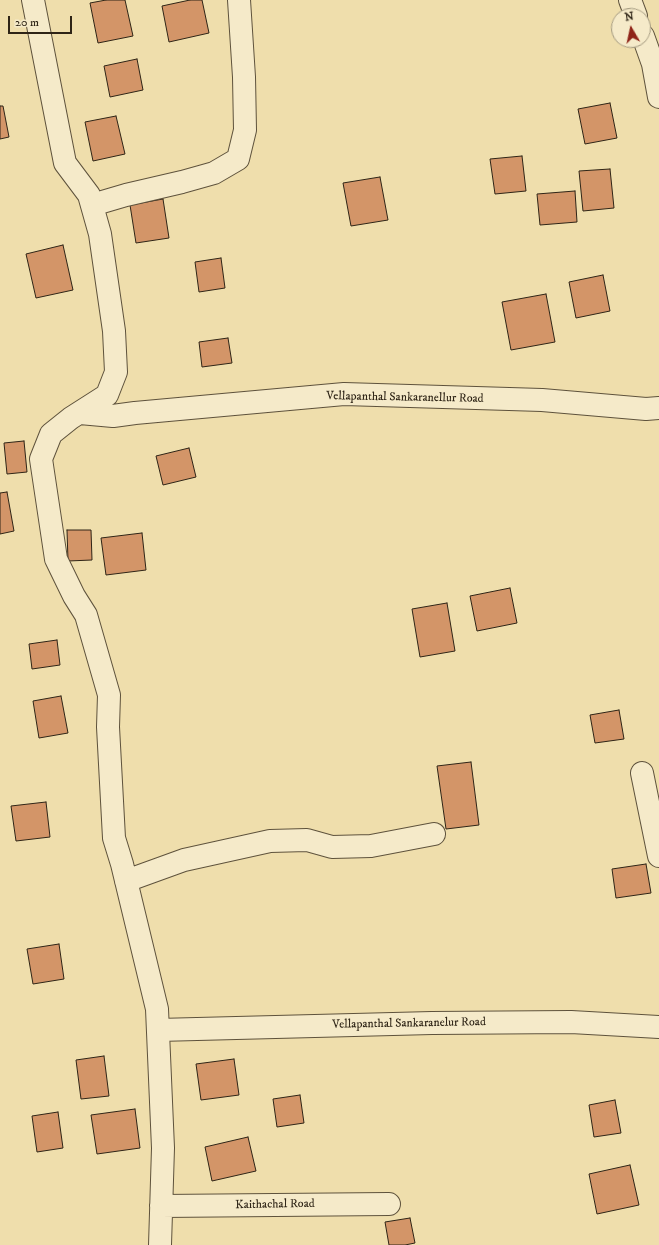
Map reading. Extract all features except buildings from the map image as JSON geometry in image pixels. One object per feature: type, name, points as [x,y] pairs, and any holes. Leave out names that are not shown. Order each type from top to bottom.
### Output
[{"type":"street","points":[[33,0],[48,86],[65,163],[89,195],[100,234],[113,323],[116,372],[107,395],[51,434],[41,459],[56,559],[74,596],[86,614],[109,695],[108,727],[114,838],[158,1010],[163,1148],[160,1245]]},
{"type":"street","points":[[92,205],[126,195],[182,182],[214,172],[238,159],[245,130],[244,76],[239,0]]},
{"type":"street","points":[[647,48],[653,64],[659,97]]},
{"type":"street","name":"Vellapanthal Sankaranellur Road","points":[[80,413],[113,416],[344,394],[542,400],[646,409],[659,408]]},
{"type":"street","points":[[642,773],[659,856]]},
{"type":"street","points":[[126,881],[184,860],[270,841],[307,840],[332,847],[371,846],[434,834]]},
{"type":"street","name":"Vellapanthal Sankaranelur Road","points":[[158,1030],[571,1022],[659,1027]]},
{"type":"street","name":"Kaithachal Road","points":[[161,1206],[389,1204]]}]
